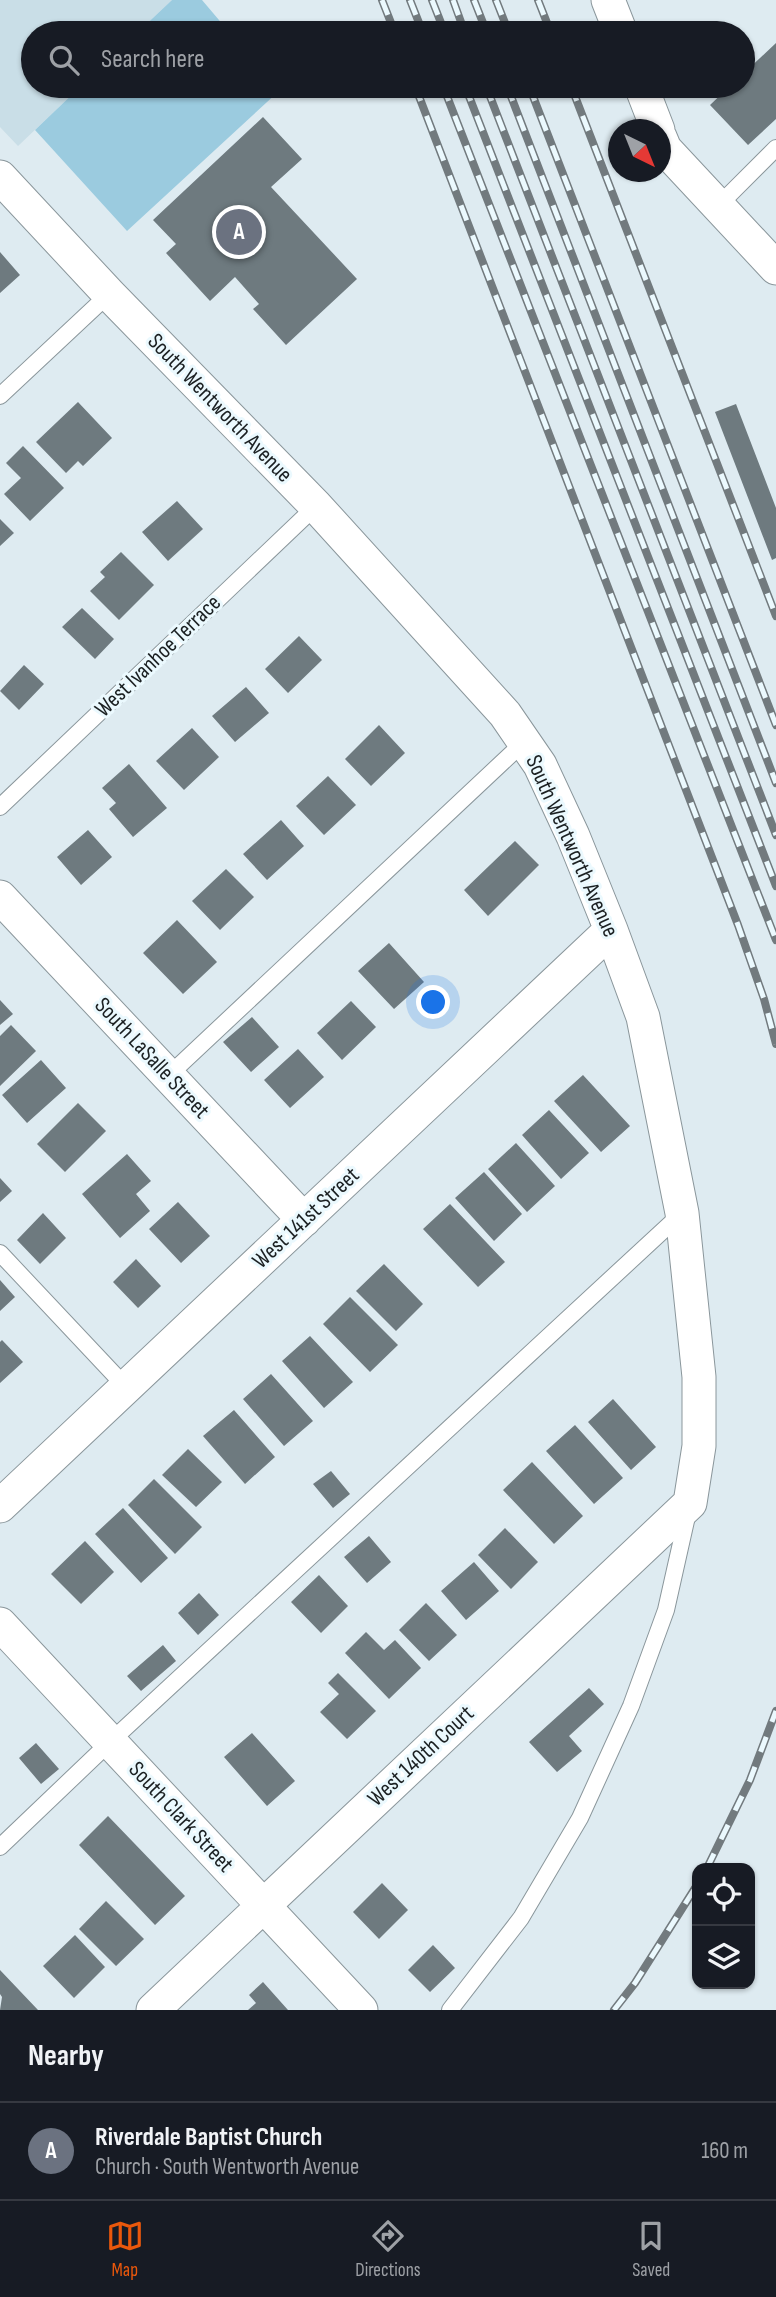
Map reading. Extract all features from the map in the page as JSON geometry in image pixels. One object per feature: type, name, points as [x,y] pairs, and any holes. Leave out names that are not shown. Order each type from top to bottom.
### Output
[{"type":"street","points":[[608,0],[616,21]]},
{"type":"street","points":[[646,98],[654,119]]},
{"type":"street","points":[[671,150],[718,206],[776,268]]},
{"type":"street","name":"South Wentworth Avenue","points":[[0,177],[109,294],[316,506],[505,714],[540,765],[573,836],[642,1017],[682,1213],[699,1377],[699,1446],[690,1503]]},
{"type":"street","name":"South LaSalle Street","points":[[0,897],[304,1220]]},
{"type":"street","name":"West 141st Street","points":[[0,1506],[611,930]]},
{"type":"street","name":"West 140th Court","points":[[153,2010],[690,1503]]},
{"type":"street","name":"South Clark Street","points":[[0,1624],[361,2010]]},
{"type":"lane","points":[[718,206],[776,148]]},
{"type":"lane","points":[[0,396],[109,294]]},
{"type":"lane","name":"West Ivanhoe Terrace","points":[[0,807],[316,506]]},
{"type":"lane","points":[[168,1076],[524,742]]},
{"type":"lane","points":[[0,1847],[682,1213]]},
{"type":"lane","points":[[0,1253],[126,1387]]},
{"type":"lane","points":[[450,2010],[521,1918],[580,1818],[631,1706],[666,1610],[690,1503]]},
{"type":"shaded area","points":[[0,0],[172,0],[150,21],[21,21],[21,98],[68,98],[18,146],[0,127]]},
{"type":"shaded area","points":[[172,0],[202,0],[220,21],[150,21]]},
{"type":"shaded area","points":[[68,98],[271,98],[127,231],[35,130]]},
{"type":"building","points":[[776,43],[776,119],[748,145],[710,105],[717,98],[755,98],[755,63]]},
{"type":"building","points":[[263,117],[302,159],[271,187],[357,279],[286,345],[253,309],[259,304],[235,277],[210,301],[166,253],[176,244],[153,220]]},
{"type":"building","points":[[0,252],[20,275],[0,293]]},
{"type":"building","points":[[78,402],[112,438],[83,466],[78,461],[66,473],[36,442]]},
{"type":"building","points":[[736,404],[776,508],[776,558],[772,560],[715,412]]},
{"type":"building","points":[[23,446],[64,488],[30,521],[4,494],[21,478],[6,463]]},
{"type":"building","points":[[177,501],[203,529],[168,561],[142,532]]},
{"type":"building","points":[[0,519],[14,533],[0,546]]},
{"type":"building","points":[[121,552],[154,585],[119,620],[90,591],[105,577],[100,572]]},
{"type":"building","points":[[82,608],[114,639],[95,659],[62,627]]},
{"type":"building","points":[[299,636],[322,660],[288,693],[265,669]]},
{"type":"building","points":[[24,665],[44,684],[19,710],[0,691]]},
{"type":"building","points":[[246,687],[269,713],[235,742],[212,716]]},
{"type":"building","points":[[379,725],[405,753],[371,786],[345,759]]},
{"type":"building","points":[[192,728],[219,757],[184,790],[156,761]]},
{"type":"building","points":[[129,764],[167,808],[133,837],[109,809],[116,803],[102,788]]},
{"type":"building","points":[[328,776],[356,805],[324,835],[296,806]]},
{"type":"building","points":[[281,820],[304,846],[267,880],[243,854]]},
{"type":"building","points":[[88,830],[112,857],[81,885],[57,857]]},
{"type":"building","points":[[515,841],[539,865],[488,916],[464,890]]},
{"type":"building","points":[[226,869],[254,897],[220,930],[192,901]]},
{"type":"building","points":[[177,920],[217,962],[183,994],[143,953]]},
{"type":"building","points":[[389,943],[424,982],[394,1009],[358,971]]},
{"type":"building","points":[[0,1000],[13,1014],[0,1025]]},
{"type":"building","points":[[351,1001],[376,1027],[342,1060],[317,1033]]},
{"type":"building","points":[[252,1017],[279,1047],[251,1072],[223,1042]]},
{"type":"building","points":[[11,1025],[36,1051],[0,1086],[0,1036]]},
{"type":"building","points":[[298,1049],[324,1077],[290,1108],[264,1080]]},
{"type":"building","points":[[41,1060],[66,1088],[27,1123],[2,1095]]},
{"type":"building","points":[[583,1075],[630,1126],[601,1152],[554,1101]]},
{"type":"building","points":[[78,1103],[106,1131],[65,1172],[37,1144]]},
{"type":"building","points":[[549,1110],[589,1153],[561,1179],[522,1135]]},
{"type":"building","points":[[516,1143],[555,1186],[527,1212],[488,1169]]},
{"type":"building","points":[[127,1154],[151,1181],[136,1194],[150,1211],[120,1238],[82,1194]]},
{"type":"building","points":[[484,1172],[522,1214],[494,1241],[455,1198]]},
{"type":"building","points":[[0,1178],[12,1191],[0,1202]]},
{"type":"building","points":[[178,1202],[210,1236],[181,1263],[149,1229]]},
{"type":"building","points":[[450,1204],[505,1262],[478,1287],[423,1229]]},
{"type":"building","points":[[43,1213],[66,1238],[40,1264],[17,1240]]},
{"type":"building","points":[[136,1259],[161,1286],[138,1308],[113,1282]]},
{"type":"building","points":[[384,1264],[423,1304],[396,1331],[356,1291]]},
{"type":"building","points":[[0,1280],[15,1297],[0,1311]]},
{"type":"building","points":[[350,1297],[398,1345],[370,1372],[323,1324]]},
{"type":"building","points":[[310,1336],[353,1382],[324,1408],[282,1361]]},
{"type":"building","points":[[2,1340],[23,1362],[0,1383],[0,1342]]},
{"type":"building","points":[[271,1374],[313,1421],[284,1446],[243,1399]]},
{"type":"building","points":[[613,1399],[656,1447],[631,1470],[588,1422]]},
{"type":"building","points":[[234,1410],[275,1457],[245,1484],[203,1436]]},
{"type":"building","points":[[575,1425],[623,1478],[594,1504],[546,1451]]},
{"type":"building","points":[[188,1449],[222,1482],[196,1507],[162,1475]]},
{"type":"building","points":[[532,1462],[583,1516],[554,1544],[503,1490]]},
{"type":"building","points":[[331,1471],[350,1494],[333,1508],[313,1484]]},
{"type":"building","points":[[154,1479],[202,1527],[175,1554],[128,1505]]},
{"type":"building","points":[[123,1508],[168,1558],[141,1583],[95,1534]]},
{"type":"building","points":[[505,1528],[538,1562],[511,1589],[478,1555]]},
{"type":"building","points":[[369,1536],[391,1562],[367,1583],[344,1557]]},
{"type":"building","points":[[85,1541],[114,1572],[81,1604],[51,1574]]},
{"type":"building","points":[[474,1562],[499,1591],[466,1620],[441,1591]]},
{"type":"building","points":[[319,1575],[348,1606],[321,1633],[291,1602]]},
{"type":"building","points":[[199,1593],[219,1615],[198,1635],[178,1613]]},
{"type":"building","points":[[426,1603],[457,1635],[429,1661],[399,1630]]},
{"type":"building","points":[[366,1632],[384,1650],[395,1640],[421,1668],[389,1699],[345,1653]]},
{"type":"building","points":[[163,1645],[176,1661],[141,1691],[127,1676]]},
{"type":"building","points":[[338,1673],[376,1711],[347,1739],[320,1712],[339,1694],[328,1683]]},
{"type":"building","points":[[589,1688],[604,1704],[569,1736],[582,1751],[557,1772],[529,1742]]},
{"type":"building","points":[[252,1733],[295,1781],[267,1806],[224,1757]]},
{"type":"building","points":[[36,1743],[59,1769],[41,1784],[19,1758]]},
{"type":"building","points":[[108,1816],[185,1896],[155,1925],[79,1845]]},
{"type":"building","points":[[382,1883],[408,1910],[379,1939],[353,1912]]},
{"type":"building","points":[[106,1901],[144,1939],[116,1966],[79,1929]]},
{"type":"building","points":[[75,1935],[105,1967],[74,1998],[43,1966]]},
{"type":"building","points":[[433,1945],[455,1968],[430,1992],[408,1970]]},
{"type":"building","points":[[0,1970],[38,2010],[0,2010]]},
{"type":"building","points":[[263,1982],[288,2010],[248,2010],[256,2003],[249,1995]]},
{"type":"railway","points":[[382,0],[390,21]]},
{"type":"railway","points":[[410,0],[418,21]]},
{"type":"railway","points":[[432,0],[440,21]]},
{"type":"railway","points":[[453,0],[461,21]]},
{"type":"railway","points":[[474,0],[482,21]]},
{"type":"railway","points":[[496,0],[504,21]]},
{"type":"railway","points":[[538,0],[546,21]]},
{"type":"railway","points":[[420,98],[738,925],[764,999],[776,1044]]},
{"type":"railway","points":[[448,98],[776,940]]},
{"type":"railway","points":[[470,98],[776,886]]},
{"type":"railway","points":[[491,98],[776,835]]},
{"type":"railway","points":[[512,98],[776,783]]},
{"type":"railway","points":[[534,98],[776,725]]},
{"type":"railway","points":[[576,98],[776,616]]},
{"type":"railway","points":[[709,1863],[750,1780],[776,1711]]},
{"type":"railway","points":[[614,2010],[635,1983],[692,1893]]},
{"type":"place","name":"Riverdale Baptist Church","points":[[239,232]]}]
